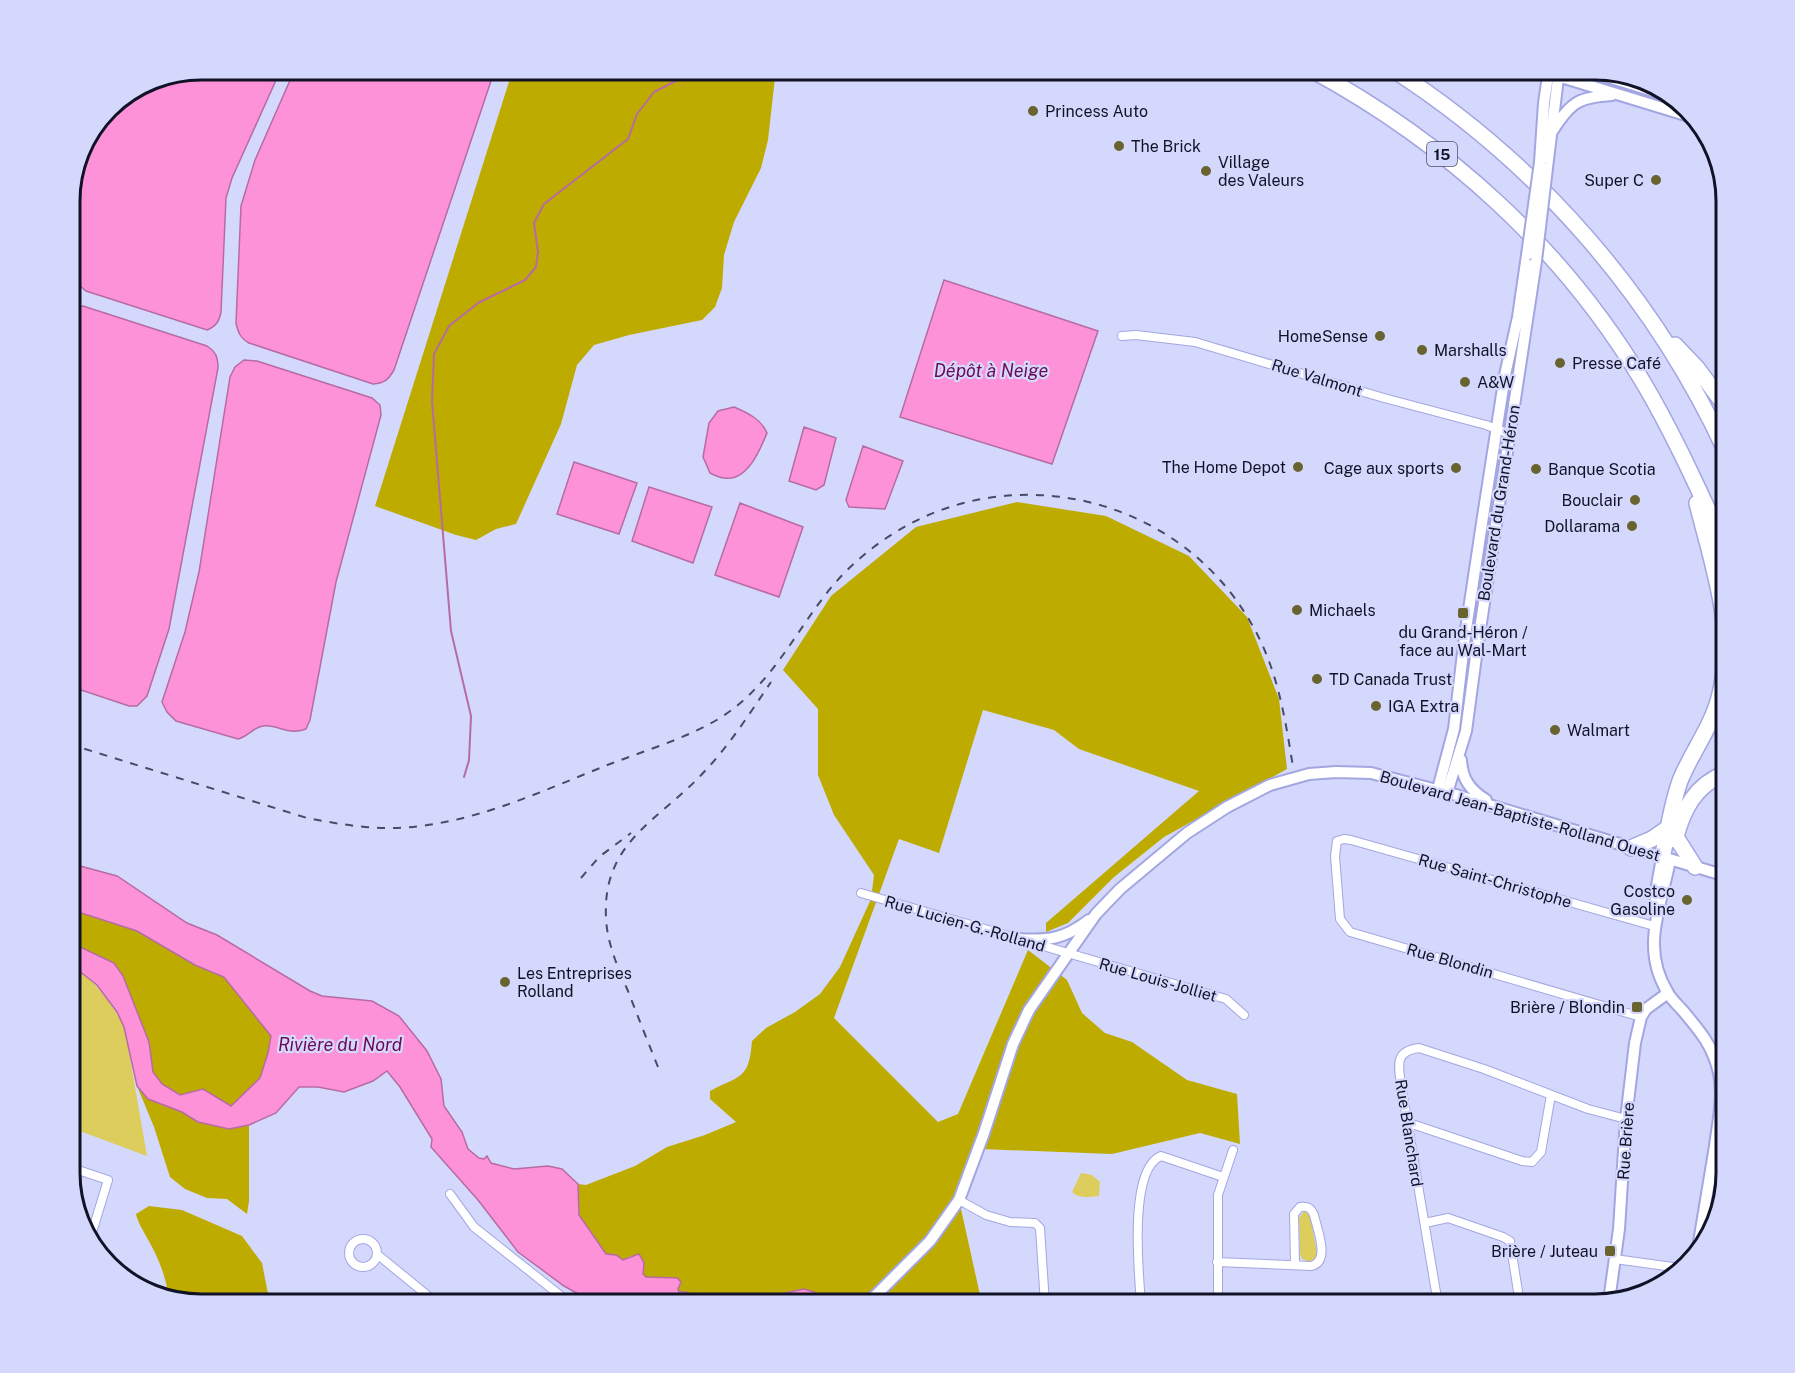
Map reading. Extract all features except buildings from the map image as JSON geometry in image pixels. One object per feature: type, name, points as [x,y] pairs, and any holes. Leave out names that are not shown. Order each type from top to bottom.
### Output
[{"type":"highway","name":"15","points":[[1329,80],[1373,105],[1437,150],[1497,201],[1568,276],[1614,336],[1658,407],[1716,527]]},
{"type":"highway","name":"15","points":[[1407,80],[1458,116],[1534,181],[1595,247],[1650,318],[1691,384],[1716,433]]},
{"type":"highway","points":[[1650,318],[1697,368],[1716,394]]},
{"type":"highway","points":[[1689,468],[1716,573]]},
{"type":"highway","points":[[1666,859],[1680,782],[1716,705]]},
{"type":"highway","points":[[1631,848],[1672,832],[1694,794],[1716,778]]},
{"type":"highway","points":[[1672,832],[1695,867]]},
{"type":"street","name":"Boulevard du Grand-Héron","points":[[1443,791],[1462,750],[1466,731],[1510,434],[1553,80]]},
{"type":"street","name":"Boulevard du Grand-Héron","points":[[1543,165],[1552,130],[1554,80]]},
{"type":"street","points":[[1579,80],[1676,112]]},
{"type":"street","points":[[1552,130],[1564,113],[1578,101],[1590,97],[1619,94]]},
{"type":"street","name":"Boulevard du Grand-Héron","points":[[1443,791],[1505,375],[1531,258]]},
{"type":"street","name":"Rue Valmont","points":[[1122,336],[1136,335],[1195,342],[1510,434]]},
{"type":"street","points":[[1462,750],[1463,773],[1469,787],[1496,807]]},
{"type":"street","name":"Boulevard Jean-Baptiste-Rolland Ouest","points":[[877,1294],[930,1241],[959,1200],[1013,1044],[1029,1010],[1096,915],[1120,889],[1187,833],[1227,807],[1270,785],[1309,774],[1371,773],[1443,791],[1716,873]]},
{"type":"street","name":"Rue Saint-Christophe","points":[[1337,841],[1351,840],[1654,926]]},
{"type":"street","name":"Rue Blondin","points":[[1337,841],[1335,856],[1340,919],[1350,932],[1641,1017]]},
{"type":"street","points":[[1666,859],[1663,893],[1654,926],[1653,950],[1658,970],[1668,993],[1705,1036],[1716,1067]]},
{"type":"street","name":"Rue Lucien-G.-Rolland","points":[[861,893],[1068,954]]},
{"type":"street","points":[[1018,939],[1047,940],[1065,935],[1096,915]]},
{"type":"street","name":"Rue Louis-Jolliet","points":[[1068,954],[1226,999],[1244,1015]]},
{"type":"street","points":[[1641,1017],[1646,1010],[1668,993]]},
{"type":"street","name":"Rue Brière","points":[[1610,1292],[1619,1229],[1626,1119],[1635,1043],[1641,1017]]},
{"type":"street","name":"Rue Blanchard","points":[[1436,1294],[1398,1064],[1402,1055],[1410,1049],[1419,1048],[1430,1051],[1588,1109],[1626,1119]]},
{"type":"street","points":[[1408,1126],[1415,1125],[1522,1161],[1532,1162],[1540,1152],[1551,1095]]},
{"type":"street","points":[[1701,1230],[1716,1135]]},
{"type":"street","points":[[1218,1294],[1218,1195],[1233,1150]]},
{"type":"street","points":[[1140,1294],[1138,1268],[1139,1193],[1150,1163],[1161,1156],[1223,1177]]},
{"type":"street","points":[[80,1171],[108,1180],[93,1228]]},
{"type":"street","points":[[450,1194],[474,1227],[558,1294]]},
{"type":"street","points":[[959,1200],[986,1215],[1010,1222],[1035,1223],[1040,1228],[1044,1294]]},
{"type":"street","points":[[1218,1262],[1311,1266],[1316,1265],[1321,1261],[1322,1254],[1314,1215],[1306,1206],[1300,1207],[1294,1214],[1295,1265]]},
{"type":"street","points":[[1425,1223],[1448,1218],[1510,1241],[1518,1294]]},
{"type":"street","points":[[378,1255],[426,1294]]},
{"type":"street","points":[[1615,1259],[1670,1267]]},
{"type":"shaded area","points":[[510,80],[775,80],[768,140],[761,168],[734,222],[724,255],[722,288],[715,307],[702,320],[629,335],[594,345],[577,365],[561,424],[516,524],[496,529],[476,540],[375,506]]},
{"type":"shaded area","points":[[1017,502],[1106,516],[1189,556],[1247,617],[1279,699],[1287,769],[1164,837],[1114,877],[1068,923],[1046,932],[1046,923],[1199,791],[1079,749],[1054,730],[983,710],[939,853],[899,839],[834,1018],[938,1122],[958,1114],[1028,950],[1067,980],[1082,1013],[1105,1033],[1132,1042],[1187,1080],[1237,1094],[1240,1144],[1200,1133],[1112,1154],[981,1149],[959,1200],[980,1294],[810,1294],[804,1289],[775,1294],[689,1294],[680,1292],[657,1278],[646,1277],[643,1274],[644,1263],[631,1256],[623,1260],[616,1255],[606,1254],[579,1215],[578,1184],[586,1185],[635,1166],[667,1147],[736,1122],[710,1099],[710,1091],[741,1075],[751,1054],[752,1041],[766,1028],[795,1012],[820,994],[840,967],[871,899],[874,875],[834,815],[818,775],[818,709],[783,670],[831,596],[916,527]]},
{"type":"shaded area","points":[[80,913],[137,931],[195,965],[224,977],[271,1036],[260,1078],[231,1106],[203,1089],[181,1095],[162,1084],[153,1072],[149,1042],[123,976],[114,963],[80,947]]},
{"type":"shaded area","points":[[80,969],[96,985],[125,1029],[147,1156],[80,1131]]},
{"type":"shaded area","points":[[137,1086],[148,1099],[182,1112],[198,1122],[229,1129],[249,1125],[247,1214],[227,1199],[207,1198],[185,1189],[170,1177],[154,1127]]},
{"type":"shaded area","points":[[1081,1173],[1092,1175],[1100,1182],[1099,1196],[1081,1197],[1072,1192]]},
{"type":"shaded area","points":[[149,1206],[182,1210],[242,1236],[262,1263],[268,1294],[201,1294],[167,1288],[160,1263],[136,1214]]},
{"type":"shaded area","points":[[1304,1211],[1310,1216],[1317,1253],[1316,1258],[1309,1262],[1302,1259],[1300,1254],[1299,1218]]},
{"type":"water","points":[[276,80],[232,178],[226,198],[221,312],[217,323],[207,330],[86,291],[80,286],[81,185],[92,147],[110,121],[133,100],[154,89],[177,82]]},
{"type":"water","points":[[290,80],[491,80],[394,370],[383,382],[373,384],[249,343],[241,337],[236,323],[241,206],[255,160]]},
{"type":"water","name":"Dépôt à Neige","points":[[944,280],[1098,331],[1052,464],[900,417]]},
{"type":"water","points":[[80,306],[207,346],[216,355],[218,361],[169,629],[147,696],[137,706],[129,706],[80,690]]},
{"type":"water","points":[[244,360],[257,361],[372,398],[380,405],[381,415],[336,582],[310,720],[306,729],[299,731],[263,726],[238,739],[176,721],[167,712],[162,702],[185,632],[199,572],[230,377],[235,367]]},
{"type":"water","points":[[734,407],[758,420],[767,433],[746,470],[732,478],[722,478],[710,473],[703,457],[709,423],[718,411]]},
{"type":"water","points":[[804,427],[836,438],[824,485],[816,490],[789,481]]},
{"type":"water","points":[[863,446],[903,461],[885,509],[849,507],[846,500]]},
{"type":"water","points":[[574,462],[637,483],[619,534],[557,514]]},
{"type":"water","points":[[649,487],[712,507],[693,563],[632,541]]},
{"type":"water","points":[[740,503],[803,527],[779,597],[715,575]]},
{"type":"water","name":"Rivière du Nord","points":[[80,866],[117,876],[187,923],[217,935],[310,991],[322,996],[372,1001],[399,1016],[427,1051],[441,1079],[444,1106],[462,1132],[468,1149],[479,1158],[484,1159],[487,1156],[491,1163],[514,1169],[548,1166],[562,1169],[578,1184],[579,1215],[606,1254],[616,1255],[623,1260],[639,1254],[644,1263],[643,1274],[646,1277],[677,1278],[681,1282],[679,1292],[690,1294],[578,1294],[564,1286],[518,1252],[478,1200],[431,1147],[432,1139],[400,1087],[387,1071],[373,1081],[344,1092],[318,1087],[299,1087],[276,1113],[249,1125],[229,1129],[198,1122],[182,1112],[148,1099],[137,1086],[124,1027],[117,1012],[97,985],[80,972],[80,947],[114,963],[123,976],[149,1042],[153,1072],[162,1084],[180,1095],[203,1089],[231,1106],[260,1078],[271,1036],[224,977],[195,965],[137,931],[80,913]]},
{"type":"water","name":"Rivière du Nord","points":[[804,1289],[815,1294],[778,1294]]},
{"type":"waterway","points":[[464,777],[469,760],[471,716],[451,631],[432,401],[434,354],[449,326],[478,303],[525,280],[536,267],[538,252],[534,223],[544,204],[628,139],[637,114],[654,92],[677,80]]},
{"type":"railway","points":[[80,747],[307,818],[327,822],[388,828],[446,822],[474,815],[529,797],[694,732],[720,718],[753,691],[766,677],[839,579],[861,557],[885,539],[933,513],[983,499],[1035,495],[1086,502],[1135,518],[1180,544],[1219,579],[1251,623],[1267,657],[1283,711],[1293,767]]},
{"type":"railway","points":[[658,1067],[608,937],[607,892],[613,869],[637,834],[713,763],[771,682]]},
{"type":"railway","points":[[581,878],[599,857],[631,833]]},
{"type":"place","name":"Princess Auto","points":[[1033,111]]},
{"type":"place","name":"The Brick","points":[[1119,146]]},
{"type":"place","name":"Village des Valeurs","points":[[1206,171]]},
{"type":"place","name":"Super C","points":[[1656,180]]},
{"type":"place","name":"HomeSense","points":[[1380,336]]},
{"type":"place","name":"Marshalls","points":[[1422,350]]},
{"type":"place","name":"Presse Café","points":[[1560,363]]},
{"type":"place","name":"A&W","points":[[1465,382]]},
{"type":"place","name":"The Home Depot","points":[[1298,467]]},
{"type":"place","name":"Cage aux sports","points":[[1456,468]]},
{"type":"place","name":"Banque Scotia","points":[[1536,469]]},
{"type":"place","name":"Bouclair","points":[[1635,500]]},
{"type":"place","name":"Dollarama","points":[[1632,526]]},
{"type":"place","name":"Michaels","points":[[1297,610]]},
{"type":"place","name":"du Grand-Héron / face au Wal-Mart","points":[[1463,613]]},
{"type":"place","name":"TD Canada Trust","points":[[1317,679]]},
{"type":"place","name":"IGA Extra","points":[[1376,706]]},
{"type":"place","name":"Walmart","points":[[1555,730]]},
{"type":"place","name":"Costco Gasoline","points":[[1687,900]]},
{"type":"place","name":"Les Entreprises Rolland","points":[[505,982]]},
{"type":"place","name":"Brière / Blondin","points":[[1637,1007]]},
{"type":"place","name":"Brière / Juteau","points":[[1610,1251]]}]
